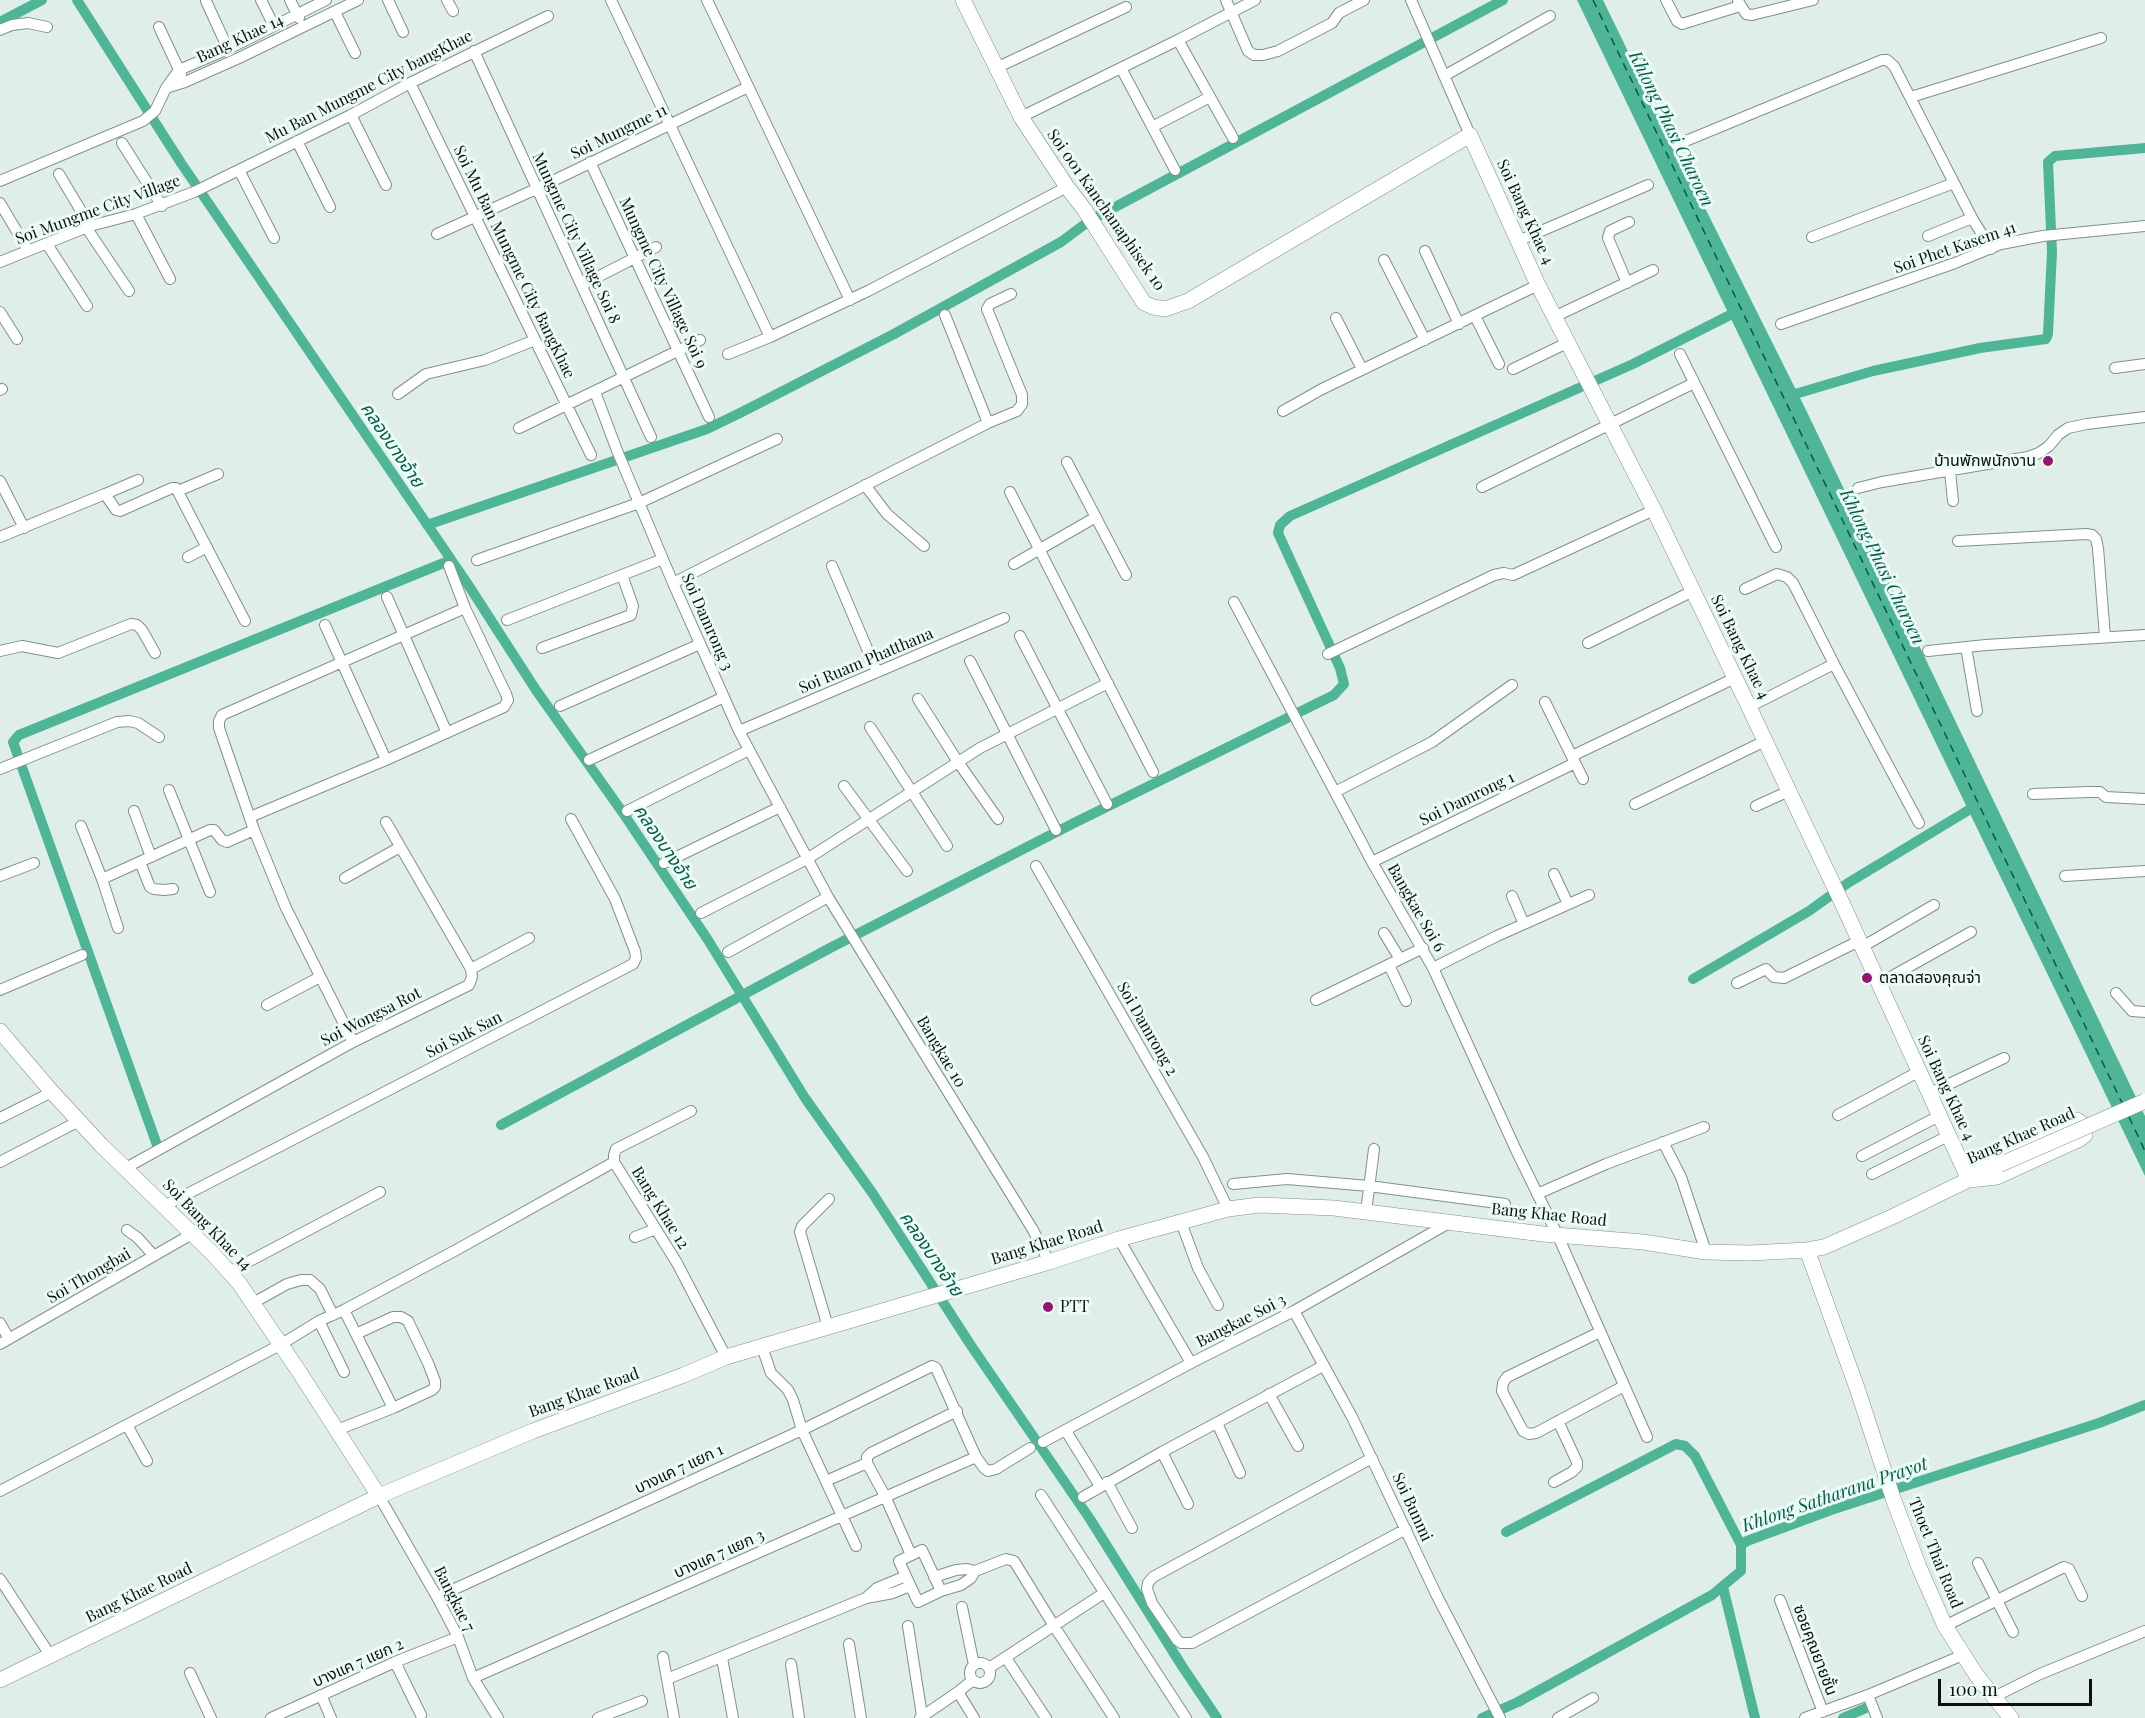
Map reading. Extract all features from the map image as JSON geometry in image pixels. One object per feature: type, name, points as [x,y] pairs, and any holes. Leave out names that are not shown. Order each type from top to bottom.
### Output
[{"type":"main road","name":"Soi 001 Kanchanaphisek 10","points":[[963,0],[1021,117],[1084,209],[1144,303],[1165,309],[1177,306],[1470,135]]},
{"type":"main road","name":"Soi Bang Khae 4","points":[[1470,135],[1538,285],[1654,510],[1749,707],[1969,1180]]},
{"type":"main road","name":"Soi Bang Khae 14","points":[[0,1031],[52,1092],[124,1169],[229,1272],[253,1303],[379,1496]]},
{"type":"main road","name":"Bang Khae Road","points":[[0,1680],[379,1496],[533,1431],[684,1376],[726,1357],[1050,1262],[1119,1239],[1228,1209],[1258,1205],[1289,1205],[1366,1212],[1558,1236],[1643,1242],[1706,1252],[1750,1253],[1807,1250],[1824,1247],[1846,1238],[1999,1165],[2145,1101]]},
{"type":"main road","points":[[2072,1120],[2081,1123],[2085,1135],[2080,1139],[1997,1177],[1969,1180],[1974,1168],[1980,1163],[2072,1120]]},
{"type":"main road","name":"Thoet Thai Road","points":[[1807,1250],[1919,1567],[1945,1626],[1977,1676],[2011,1718]]},
{"type":"street","points":[[261,0],[274,26]]},
{"type":"street","points":[[290,0],[303,26]]},
{"type":"street","name":"Bang Khae 14","points":[[166,88],[239,58],[358,0]]},
{"type":"street","points":[[388,0],[404,32]]},
{"type":"street","points":[[447,0],[453,11]]},
{"type":"street","points":[[611,0],[770,337]]},
{"type":"street","points":[[707,0],[850,300]]},
{"type":"street","points":[[1226,0],[1248,51],[1254,55],[1278,51],[1332,23],[1339,13],[1364,0]]},
{"type":"street","points":[[1021,117],[1255,0]]},
{"type":"street","points":[[1411,0],[1470,135]]},
{"type":"street","points":[[1666,0],[1677,21],[1682,24],[1739,3],[1746,14],[1752,15],[1813,0]]},
{"type":"street","points":[[206,1],[231,48],[239,58]]},
{"type":"street","name":"Bang Khae 14","points":[[0,182],[143,121],[155,111],[166,88],[179,70],[231,48],[318,2]]},
{"type":"street","points":[[996,68],[1126,7]]},
{"type":"street","points":[[335,12],[355,53]]},
{"type":"street","name":"Mu Ban Mungme City bangKhae","points":[[205,186],[548,16]]},
{"type":"street","points":[[1444,76],[1550,16]]},
{"type":"street","points":[[0,30],[12,25],[28,23],[47,27]]},
{"type":"street","points":[[159,27],[185,82]]},
{"type":"street","points":[[1911,97],[2101,38]]},
{"type":"street","points":[[1178,40],[1233,138]]},
{"type":"street","name":"Mungme City Village Soi 8","points":[[474,51],[651,437]]},
{"type":"street","points":[[1676,145],[1882,60],[1887,60],[1894,66],[1972,218],[1991,249]]},
{"type":"street","points":[[1121,68],[1175,170]]},
{"type":"street","name":"Soi Mu Ban Mungme City BangKhae","points":[[410,83],[591,455]]},
{"type":"street","name":"Soi Mungme 11","points":[[437,234],[748,87]]},
{"type":"street","points":[[1152,127],[1210,97]]},
{"type":"street","points":[[351,115],[386,184]]},
{"type":"street","points":[[297,141],[330,207]]},
{"type":"street","points":[[122,143],[162,206]]},
{"type":"street","name":"Mungme City Village Soi 9","points":[[590,162],[709,417]]},
{"type":"street","points":[[239,170],[274,238]]},
{"type":"street","points":[[59,174],[88,227],[129,291]]},
{"type":"street","points":[[1812,237],[1954,183]]},
{"type":"street","points":[[1518,241],[1648,185]]},
{"type":"street","name":"Soi Mungme City Village","points":[[0,262],[88,227],[162,206],[205,186]]},
{"type":"street","points":[[728,354],[850,300],[1067,187]]},
{"type":"street","points":[[0,203],[28,250]]},
{"type":"street","points":[[136,214],[170,279]]},
{"type":"street","points":[[1928,236],[1972,218]]},
{"type":"street","points":[[1627,283],[1608,238],[1610,231],[1629,222]]},
{"type":"street","name":"Soi Phet Kasem 41","points":[[1781,324],[2001,244],[2043,236],[2145,226]]},
{"type":"street","points":[[48,244],[87,306]]},
{"type":"street","points":[[582,285],[656,247]]},
{"type":"street","points":[[1425,251],[1459,324]]},
{"type":"street","points":[[1384,260],[1425,340]]},
{"type":"street","points":[[1556,316],[1653,270]]},
{"type":"street","points":[[1283,411],[1362,369],[1538,285]]},
{"type":"street","points":[[673,583],[988,423],[1017,411],[1022,404],[1022,395],[987,309],[990,304],[1011,294]]},
{"type":"street","points":[[0,312],[17,339]]},
{"type":"street","points":[[945,315],[988,423]]},
{"type":"street","points":[[1475,316],[1499,364]]},
{"type":"street","points":[[1336,318],[1362,369]]},
{"type":"street","points":[[398,393],[426,374],[485,360],[535,340]]},
{"type":"street","points":[[519,428],[700,340]]},
{"type":"street","points":[[1513,369],[1569,342]]},
{"type":"street","points":[[1680,354],[1776,547]]},
{"type":"street","points":[[2115,368],[2145,364]]},
{"type":"street","points":[[1482,487],[1694,383]]},
{"type":"street","name":"Soi Damrong 3","points":[[595,392],[639,503],[739,731],[807,859]]},
{"type":"street","points":[[1858,488],[2039,453],[2063,431],[2073,427],[2145,417]]},
{"type":"street","points":[[477,560],[639,503],[777,439]]},
{"type":"street","points":[[1067,462],[1126,575]]},
{"type":"street","points":[[1950,471],[1953,501]]},
{"type":"street","points":[[178,491],[218,474]]},
{"type":"street","points":[[0,537],[138,480]]},
{"type":"street","points":[[0,481],[24,528]]},
{"type":"street","points":[[865,485],[887,514],[924,546]]},
{"type":"street","points":[[105,494],[120,512],[172,488],[178,491],[245,621]]},
{"type":"street","points":[[1010,492],[1154,772]]},
{"type":"street","points":[[1328,654],[1494,575],[1504,573],[1514,575],[1654,510]]},
{"type":"street","points":[[1014,564],[1096,517]]},
{"type":"street","points":[[1958,541],[2092,535],[2096,539],[2098,548],[2105,637]]},
{"type":"street","points":[[188,557],[207,547]]},
{"type":"street","points":[[507,620],[663,559]]},
{"type":"street","points":[[250,817],[504,707],[508,700],[465,608],[449,566]]},
{"type":"street","points":[[832,566],[877,672]]},
{"type":"street","points":[[1745,589],[1777,574],[1787,577],[1793,583],[1919,823]]},
{"type":"street","points":[[542,648],[631,615],[633,606],[622,575]]},
{"type":"street","points":[[1588,643],[1693,591]]},
{"type":"street","points":[[387,597],[447,733]]},
{"type":"street","name":"Bangkae Soi 6","points":[[1234,602],[1372,862],[1433,968],[1473,1059],[1558,1236],[1647,1437]]},
{"type":"street","points":[[353,1042],[286,908],[254,830],[219,728],[219,721],[222,716],[465,608]]},
{"type":"street","name":"Soi Ruam Phatthana","points":[[739,731],[1004,618]]},
{"type":"street","points":[[0,651],[22,646],[58,653],[131,624],[142,630],[155,653]]},
{"type":"street","points":[[325,625],[386,760]]},
{"type":"street","points":[[1928,651],[2145,635]]},
{"type":"street","points":[[1020,636],[1107,804]]},
{"type":"street","points":[[560,706],[700,644]]},
{"type":"street","points":[[1966,647],[1977,711]]},
{"type":"street","points":[[970,661],[1056,830]]},
{"type":"street","points":[[1749,707],[1834,664]]},
{"type":"street","name":"Soi Damrong 1","points":[[1372,862],[1734,678]]},
{"type":"street","points":[[701,913],[807,859],[958,762],[1007,734],[1108,683]]},
{"type":"street","points":[[1335,792],[1432,742],[1512,685]]},
{"type":"street","points":[[589,760],[724,697]]},
{"type":"street","points":[[918,699],[958,762],[999,819]]},
{"type":"street","points":[[1545,702],[1583,779]]},
{"type":"street","points":[[0,770],[117,722],[138,723],[159,737]]},
{"type":"street","points":[[870,727],[947,846]]},
{"type":"street","points":[[1635,804],[1765,741]]},
{"type":"street","points":[[627,811],[750,750]]},
{"type":"street","points":[[844,786],[908,871]]},
{"type":"street","points":[[169,790],[210,892]]},
{"type":"street","points":[[1756,806],[1789,791]]},
{"type":"street","points":[[2033,794],[2100,792],[2106,797],[2145,799]]},
{"type":"street","points":[[664,863],[780,807]]},
{"type":"street","points":[[134,811],[151,857]]},
{"type":"street","name":"Soi Suk San","points":[[164,1206],[633,964],[636,958],[635,951],[615,899],[571,819]]},
{"type":"street","points":[[386,822],[471,969],[529,938]]},
{"type":"street","points":[[81,826],[118,928]]},
{"type":"street","points":[[102,879],[214,830],[222,840],[227,842],[254,830]]},
{"type":"street","points":[[345,878],[400,847]]},
{"type":"street","name":"Bangkae 10","points":[[807,859],[828,897],[1033,1230],[1050,1262]]},
{"type":"street","points":[[140,862],[150,886],[154,889],[173,889]]},
{"type":"street","points":[[0,876],[34,863]]},
{"type":"street","name":"Soi Damrong 2","points":[[1036,866],[1203,1156],[1228,1209]]},
{"type":"street","points":[[2066,876],[2145,871]]},
{"type":"street","points":[[1554,874],[1568,904]]},
{"type":"street","points":[[1433,968],[1590,895]]},
{"type":"street","points":[[1512,896],[1524,924]]},
{"type":"street","points":[[728,952],[828,897]]},
{"type":"street","points":[[1737,983],[1766,969],[1774,977],[1784,978],[1861,944],[1934,905]]},
{"type":"street","points":[[1878,984],[1971,932]]},
{"type":"street","points":[[1384,933],[1400,959]]},
{"type":"street","points":[[1316,1000],[1423,948]]},
{"type":"street","points":[[0,990],[82,955]]},
{"type":"street","points":[[1389,965],[1406,1001]]},
{"type":"street","name":"Soi Wongsa Rot","points":[[124,1169],[353,1042],[469,985],[472,977],[471,969]]},
{"type":"street","points":[[267,1005],[320,977]]},
{"type":"street","points":[[2116,993],[2132,1011],[2145,1012]]},
{"type":"street","points":[[1928,1094],[2004,1058]]},
{"type":"street","points":[[1838,1114],[1918,1071]]},
{"type":"street","points":[[0,1118],[52,1092]]},
{"type":"street","name":"Bang Khae 12","points":[[691,1111],[616,1149],[614,1162],[677,1263],[726,1357]]},
{"type":"street","points":[[1862,1156],[1939,1116]]},
{"type":"street","points":[[0,1162],[79,1121]]},
{"type":"street","points":[[1537,1194],[1606,1164],[1704,1127]]},
{"type":"street","points":[[1872,1174],[1948,1136]]},
{"type":"street","points":[[1663,1142],[1684,1184],[1706,1252]]},
{"type":"street","points":[[1366,1212],[1374,1149]]},
{"type":"street","points":[[0,1491],[280,1345],[319,1321],[344,1310],[614,1162]]},
{"type":"street","points":[[1233,1184],[1287,1179],[1369,1186],[1505,1204]]},
{"type":"street","points":[[229,1272],[380,1192]]},
{"type":"street","points":[[828,1327],[800,1232],[802,1226],[829,1199]]},
{"type":"street","points":[[1180,1222],[1198,1268],[1218,1305]]},
{"type":"street","name":"Bangkae Soi 3","points":[[1043,1442],[1294,1311],[1450,1222]]},
{"type":"street","points":[[635,1237],[656,1229]]},
{"type":"street","points":[[127,1230],[138,1238],[154,1256]]},
{"type":"street","name":"Soi Thongbai","points":[[5,1341],[192,1234]]},
{"type":"street","points":[[1119,1239],[1191,1363]]},
{"type":"street","points":[[253,1303],[287,1284],[310,1280],[320,1289],[333,1315]]},
{"type":"street","points":[[344,1310],[393,1408]]},
{"type":"street","name":"Soi Bunmi","points":[[1294,1311],[1352,1417],[1437,1596],[1500,1718]]},
{"type":"street","points":[[337,1430],[393,1408],[435,1387],[428,1363],[408,1321],[401,1317],[393,1317],[356,1334]]},
{"type":"street","points":[[319,1321],[344,1372]]},
{"type":"street","points":[[0,1323],[5,1341]]},
{"type":"street","points":[[1600,1332],[1507,1377],[1502,1391],[1523,1431],[1529,1434],[1536,1433],[1624,1386]]},
{"type":"street","points":[[762,1347],[771,1373],[788,1390],[793,1400],[802,1430],[856,1546]]},
{"type":"street","name":"บางแค 7 แยก 1","points":[[437,1597],[802,1430],[932,1366],[936,1368],[957,1411]]},
{"type":"street","points":[[1083,1497],[1323,1366]]},
{"type":"street","points":[[1269,1394],[1298,1446]]},
{"type":"street","points":[[911,1556],[885,1496],[867,1462],[867,1457],[871,1452],[957,1411],[976,1457],[988,1471],[996,1469],[1030,1448]]},
{"type":"street","points":[[1554,1482],[1577,1467],[1577,1462],[1558,1421]]},
{"type":"street","points":[[1216,1423],[1240,1473]]},
{"type":"street","points":[[127,1425],[147,1461]]},
{"type":"street","points":[[1066,1431],[1132,1528]]},
{"type":"street","points":[[1162,1452],[1188,1504]]},
{"type":"street","name":"บางแค 7 แยก 3","points":[[473,1678],[976,1457]]},
{"type":"street","points":[[1372,1458],[1153,1577],[1147,1589],[1152,1603],[1177,1640],[1181,1643],[1192,1643],[1406,1529]]},
{"type":"street","points":[[826,1481],[867,1462]]},
{"type":"street","points":[[1041,1495],[1186,1718]]},
{"type":"street","name":"Bangkae 7","points":[[379,1496],[437,1597],[458,1637],[473,1678],[497,1716]]},
{"type":"street","points":[[941,1592],[922,1550],[899,1561],[918,1602],[961,1585],[971,1578],[975,1571]]},
{"type":"street","points":[[934,1577],[956,1570],[975,1571],[1006,1559],[1014,1561],[1114,1718]]},
{"type":"street","points":[[1978,1563],[2013,1632]]},
{"type":"street","points":[[1945,1626],[2064,1567],[2068,1569],[2082,1596]]},
{"type":"street","points":[[0,1579],[50,1655]]},
{"type":"street","points":[[667,1679],[866,1598],[878,1588],[908,1581]]},
{"type":"street","points":[[989,1668],[1104,1593]]},
{"type":"street","name":"ซอยคุณยายชั้น","points":[[1780,1600],[1823,1712]]},
{"type":"street","points":[[962,1607],[974,1665],[970,1671],[973,1680],[978,1683],[985,1682],[990,1675],[989,1668],[984,1664],[974,1665]]},
{"type":"street","points":[[908,1626],[921,1717],[973,1680]]},
{"type":"street","points":[[1994,1696],[2040,1674],[2145,1631]]},
{"type":"street","name":"บางแค 7 แยก 2","points":[[271,1718],[395,1662],[458,1637]]},
{"type":"street","points":[[849,1644],[861,1718]]},
{"type":"street","points":[[1805,1718],[1868,1695],[1963,1655]]},
{"type":"street","points":[[663,1657],[674,1718]]},
{"type":"street","points":[[722,1658],[733,1718]]},
{"type":"street","points":[[1006,1658],[1046,1718]]},
{"type":"street","points":[[395,1662],[421,1714]]},
{"type":"street","points":[[791,1664],[799,1718]]},
{"type":"street","points":[[190,1673],[211,1718]]},
{"type":"street","points":[[958,1692],[975,1718]]},
{"type":"street","points":[[321,1695],[331,1718]]},
{"type":"street","points":[[1868,1695],[1877,1718]]},
{"type":"street","points":[[1561,1717],[1593,1698]]},
{"type":"street","points":[[598,1718],[642,1701]]},
{"type":"street","points":[[485,1718],[497,1716]]},
{"type":"shaded area","points":[[1577,0],[1603,0],[1806,410],[2145,1116],[2145,1176]]},
{"type":"waterway","points":[[0,22],[42,0]]},
{"type":"waterway","name":"คลองบางอ้าย","points":[[77,0],[181,163],[467,583],[536,690],[623,813],[708,940],[805,1098],[873,1194],[972,1347],[1090,1519],[1217,1718]]},
{"type":"waterway","points":[[427,525],[707,429],[742,412],[894,334],[1061,242],[1089,221],[1503,0]]},
{"type":"waterway","points":[[1785,397],[1873,371],[1980,348],[2046,339],[2052,252],[2048,162],[2055,156],[2145,148]]},
{"type":"waterway","points":[[501,1125],[830,948],[1074,823],[1334,695],[1344,684],[1340,668],[1278,533],[1280,525],[1290,516],[1633,364],[1740,310]]},
{"type":"waterway","points":[[157,1145],[13,742],[19,735],[451,560]]},
{"type":"waterway","points":[[1693,979],[1809,911],[1848,883],[1977,805]]},
{"type":"waterway","name":"Khlong Satharana Prayot","points":[[1482,1718],[1518,1702],[1712,1595],[1741,1571],[1741,1545],[1747,1541],[1831,1510],[2099,1423],[2145,1405]]},
{"type":"waterway","points":[[1506,1532],[1676,1444],[1685,1446],[1695,1456],[1741,1545]]},
{"type":"waterway","points":[[1723,1587],[1755,1718]]},
{"type":"waterway","points":[[1843,1718],[1866,1708]]},
{"type":"ferry route","points":[[1593,0],[2123,1105]]},
{"type":"ferry route","points":[[2129,1117],[2145,1151]]},
{"type":"place","name":"บ้านพักพนักงาน","points":[[2048,461]]},
{"type":"place","name":"ตลาดสองคุณจ่า","points":[[1867,978]]},
{"type":"place","name":"PTT","points":[[1048,1307]]},
{"type":"water label","name":"Khlong Phasi Charoen","points":[[1671,129]]},
{"type":"water label","name":"Khlong Phasi Charoen","points":[[1882,567]]}]
